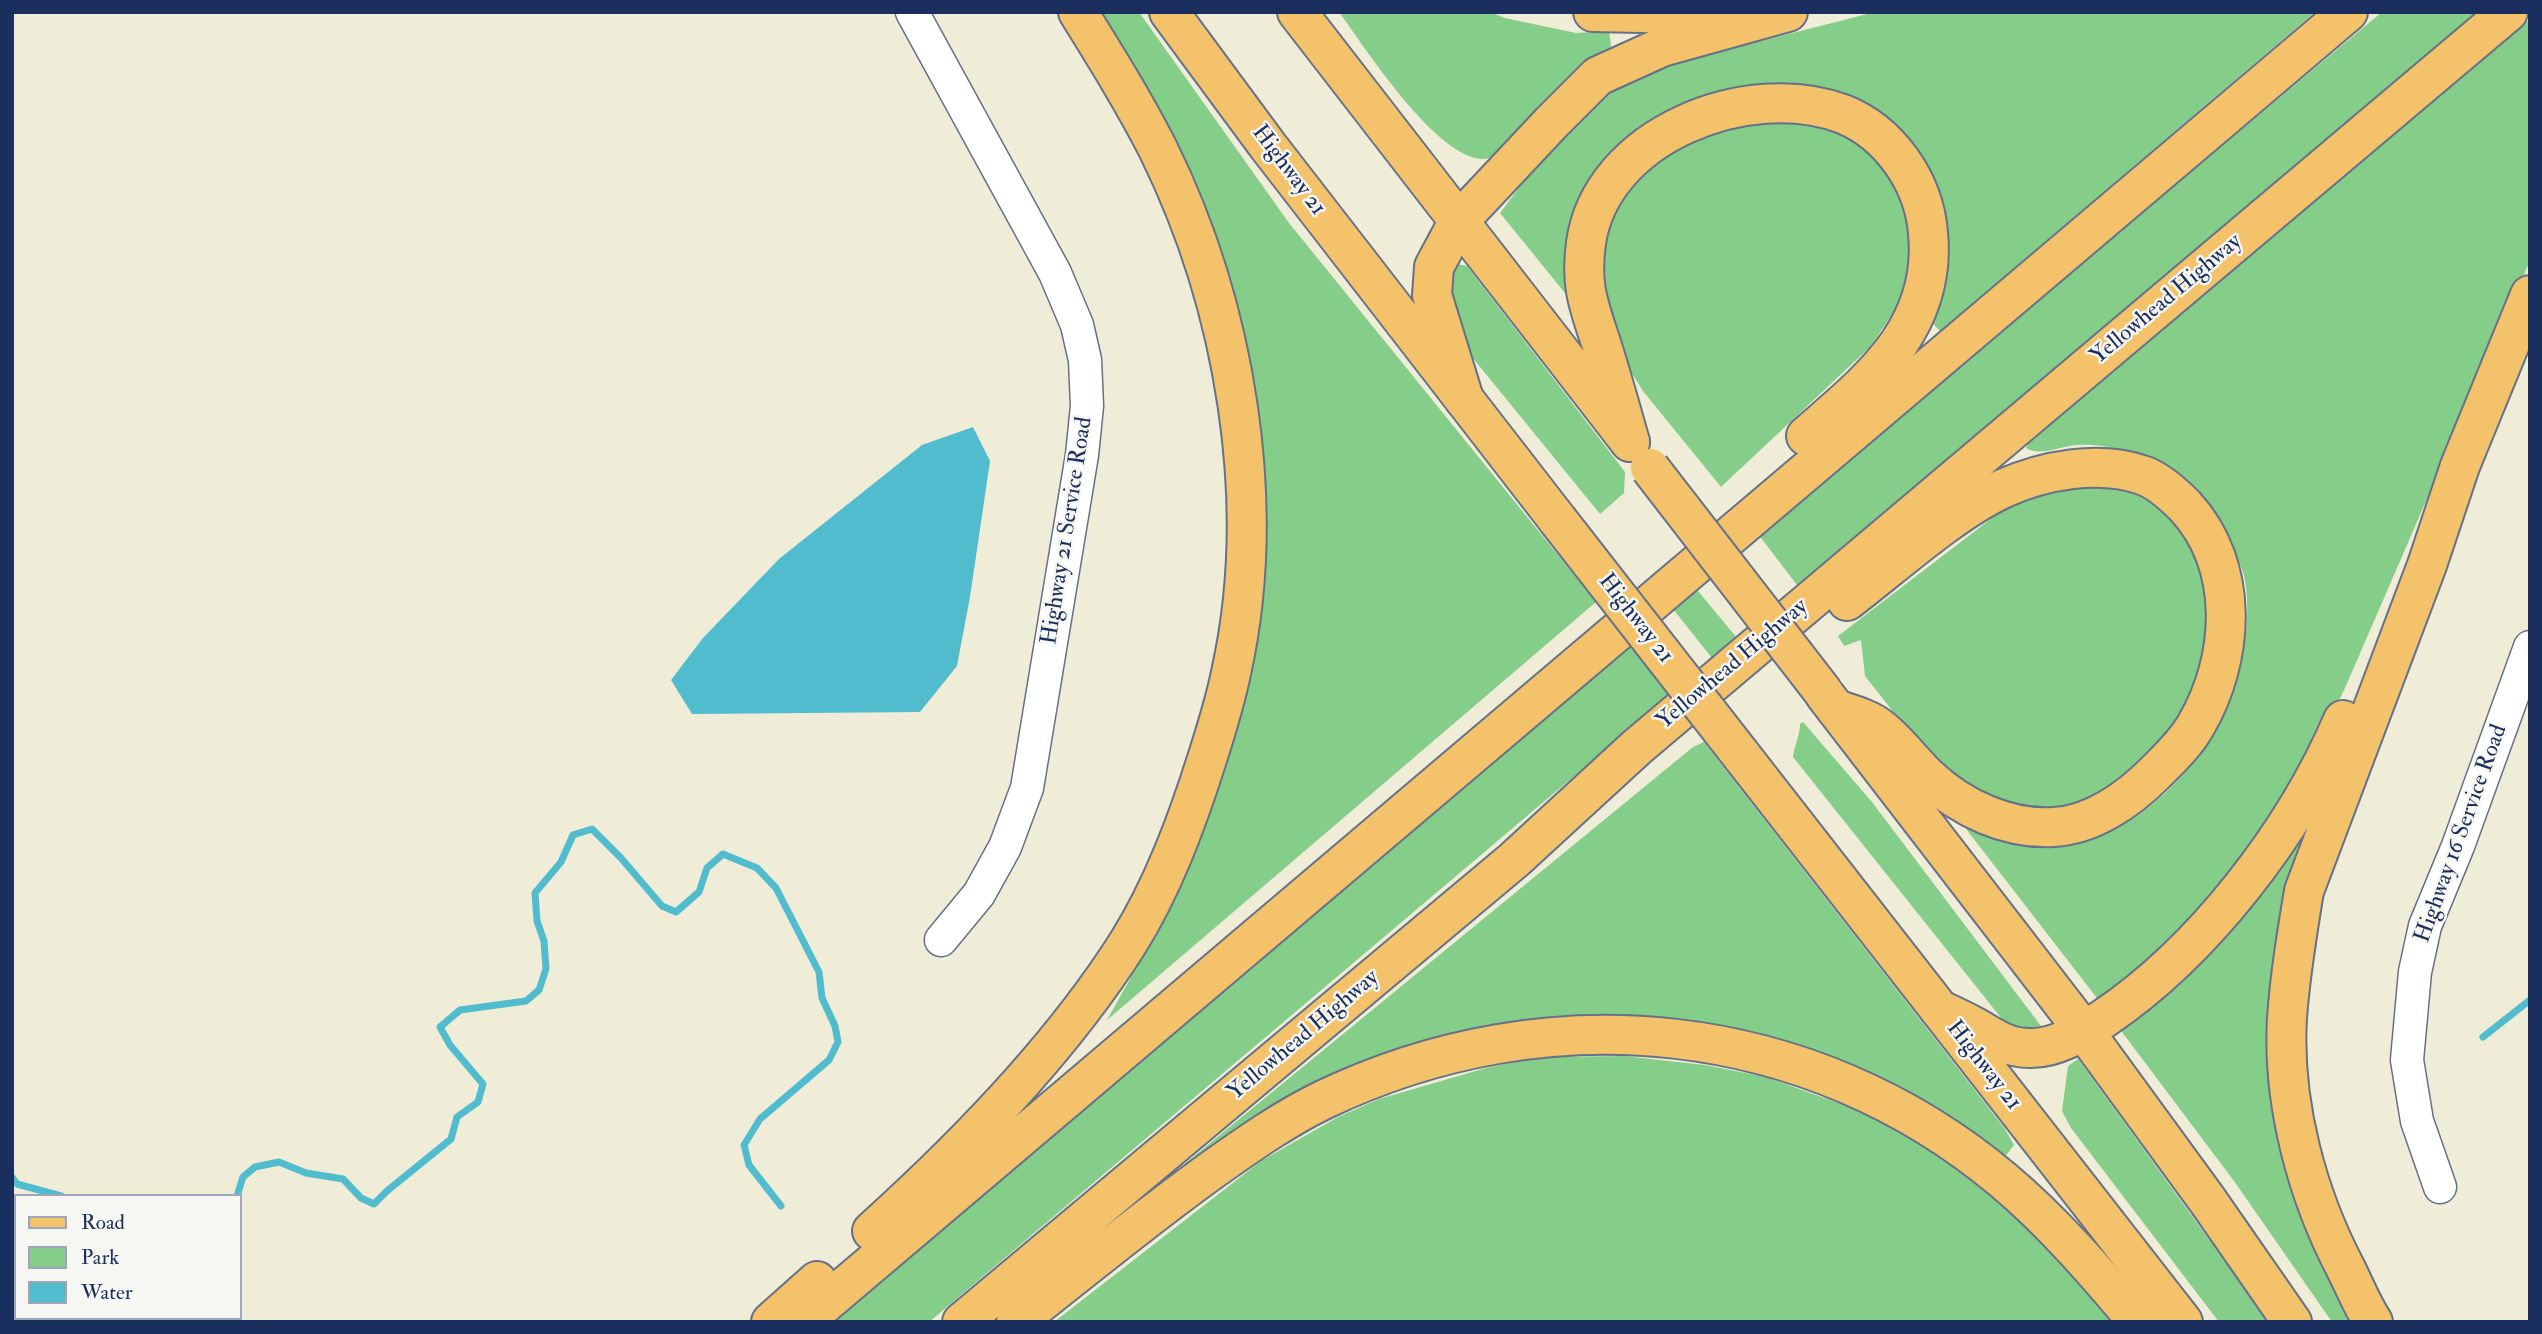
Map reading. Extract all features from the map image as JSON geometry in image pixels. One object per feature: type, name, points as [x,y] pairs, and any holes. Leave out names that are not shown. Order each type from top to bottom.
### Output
[{"type":"main road","points":[[771,1322],[895,1210],[968,1137],[1059,1035],[1105,976],[1128,942],[1183,829],[1232,671],[1244,579],[1246,495],[1243,442],[1221,324],[1202,257],[1159,152],[1121,80],[1078,12]]},
{"type":"main road","name":"Highway 21","points":[[1169,12],[1276,157],[2183,1322]]},
{"type":"main road","points":[[1297,12],[2084,1031],[2292,1322]]},
{"type":"main road","points":[[1593,12],[1730,15],[1749,12]]},
{"type":"main road","points":[[1464,399],[1432,295],[1434,267],[1458,222],[1598,76],[1662,47],[1788,12]]},
{"type":"main road","points":[[803,1322],[2348,12]]},
{"type":"main road","name":"Yellowhead Highway","points":[[962,1322],[1514,860],[1637,747],[2508,12]]},
{"type":"main road","points":[[1640,455],[1588,307],[1583,282],[1590,223],[1606,188],[1620,170],[1649,143],[1684,124],[1727,111],[1779,104],[1812,107],[1842,114],[1866,127],[1890,147],[1904,164],[1923,203],[1929,245],[1924,294],[1899,342],[1874,375],[1764,475],[1752,515]]},
{"type":"main road","points":[[1938,1009],[1978,1028],[1993,1040],[2011,1047],[2033,1049],[2054,1044],[2084,1031],[2124,1004],[2193,943],[2262,861],[2326,761],[2411,562],[2459,466],[2530,295]]},
{"type":"main road","points":[[2373,1322],[2329,1238],[2314,1199],[2294,1110],[2288,1062],[2287,1018],[2304,891],[2427,565],[2459,466]]},
{"type":"main road","points":[[1514,860],[1958,516],[2002,489],[2039,476],[2079,469],[2114,468],[2145,475],[2175,496],[2204,532],[2226,593],[2225,643],[2219,671],[2196,726],[2139,789],[2102,813],[2076,824],[2053,827],[2025,825],[1997,819],[1961,803],[1930,779],[1878,726],[1830,701]]},
{"type":"main road","points":[[1016,1322],[1186,1189],[1252,1142],[1321,1101],[1435,1057],[1494,1043],[1544,1037],[1608,1035],[1667,1037],[1775,1058],[1890,1103],[1956,1145],[2002,1180],[2049,1222],[2138,1322]]},
{"type":"street","name":"Highway 21 Service Road","points":[[912,12],[1059,284],[1077,325],[1085,360],[1087,406],[1082,455],[1027,789],[1005,847],[979,894],[942,940]]},
{"type":"street","name":"Highway 16 Service Road","points":[[2440,1187],[2417,1121],[2407,1060],[2415,972],[2425,926],[2458,846],[2530,648]]},
{"type":"green space","points":[[1097,12],[1139,12],[1289,223],[1596,602],[1107,1020],[1164,918],[1260,449]]},
{"type":"green space","points":[[1339,12],[1490,12],[1505,18],[1576,33],[1609,31],[1611,46],[1610,53],[1501,153],[1481,159],[1463,153],[1443,140],[1423,120],[1383,74]]},
{"type":"green space","points":[[1875,12],[2315,12],[1940,331],[1932,323],[1948,264],[1945,215],[1848,98],[1636,131],[1597,168],[1578,210],[1569,298],[1500,213],[1551,145],[1592,105],[1619,86],[1656,68]]},
{"type":"green space","points":[[2382,12],[2480,12],[1797,585],[1758,534]]},
{"type":"green space","points":[[2530,19],[2530,261],[2345,688],[2308,765],[2215,903],[2100,1002],[1963,825],[2100,833],[2126,823],[2163,795],[2202,751],[2230,698],[2245,639],[2245,580],[2241,565],[2221,523],[2201,497],[2174,476],[2144,459],[2111,448],[2077,445],[2038,451],[2026,448]]},
{"type":"green space","points":[[1730,122],[1809,122],[1859,138],[1876,157],[1902,201],[1908,231],[1908,269],[1897,307],[1870,347],[1721,487],[1643,391],[1611,340],[1600,312],[1601,227],[1640,167]]},
{"type":"green space","points":[[1457,264],[1467,266],[1625,472],[1624,493],[1600,514],[1472,357],[1456,329],[1443,281]]},
{"type":"green space","points":[[2097,485],[2137,495],[2176,512],[2214,585],[2196,705],[2136,778],[2079,804],[2047,811],[2017,809],[1970,791],[1917,742],[1865,676],[1861,640],[1844,646],[1838,636],[2009,505],[2042,490]]},
{"type":"green space","points":[[1693,585],[1737,638],[1712,658],[1669,604]]},
{"type":"green space","points":[[1628,644],[1670,695],[929,1322],[832,1322]]},
{"type":"green space","points":[[1803,722],[1872,802],[2044,1030],[2006,1024],[1793,757],[1800,724]]},
{"type":"green space","points":[[1704,742],[2005,1129],[2014,1145],[2004,1158],[1883,1086],[1501,1029],[1093,1239],[1693,747]]},
{"type":"green space","points":[[2311,823],[2279,965],[2356,1322],[2332,1322],[2234,1181],[2122,1032],[2122,1026],[2216,946],[2272,879]]},
{"type":"green space","points":[[1624,1056],[1705,1065],[1766,1077],[1869,1114],[1937,1152],[2003,1201],[2117,1322],[1054,1322],[1261,1161],[1338,1117],[1379,1099],[1486,1068],[1541,1057]]},
{"type":"green space","points":[[2078,1059],[2269,1322],[2219,1322],[2071,1128],[2062,1111],[2068,1066]]},
{"type":"water","points":[[973,427],[990,461],[970,597],[957,666],[920,712],[692,714],[671,680],[703,638],[779,559],[922,445]]},
{"type":"waterway","points":[[238,1194],[243,1177],[255,1167],[279,1162],[306,1173],[343,1179],[361,1198],[374,1204],[451,1139],[457,1117],[478,1102],[483,1084],[450,1045],[440,1027],[460,1010],[526,1001],[539,990],[546,969],[535,893],[561,862],[573,835],[592,829],[662,906],[676,912],[699,892],[707,868],[723,854],[757,868],[776,888],[819,972],[822,998],[835,1026],[838,1042],[829,1060],[760,1119],[744,1145],[749,1165],[781,1206]]},
{"type":"waterway","points":[[2483,1037],[2530,1000]]},
{"type":"waterway","points":[[12,1177],[17,1184],[54,1194]]}]
